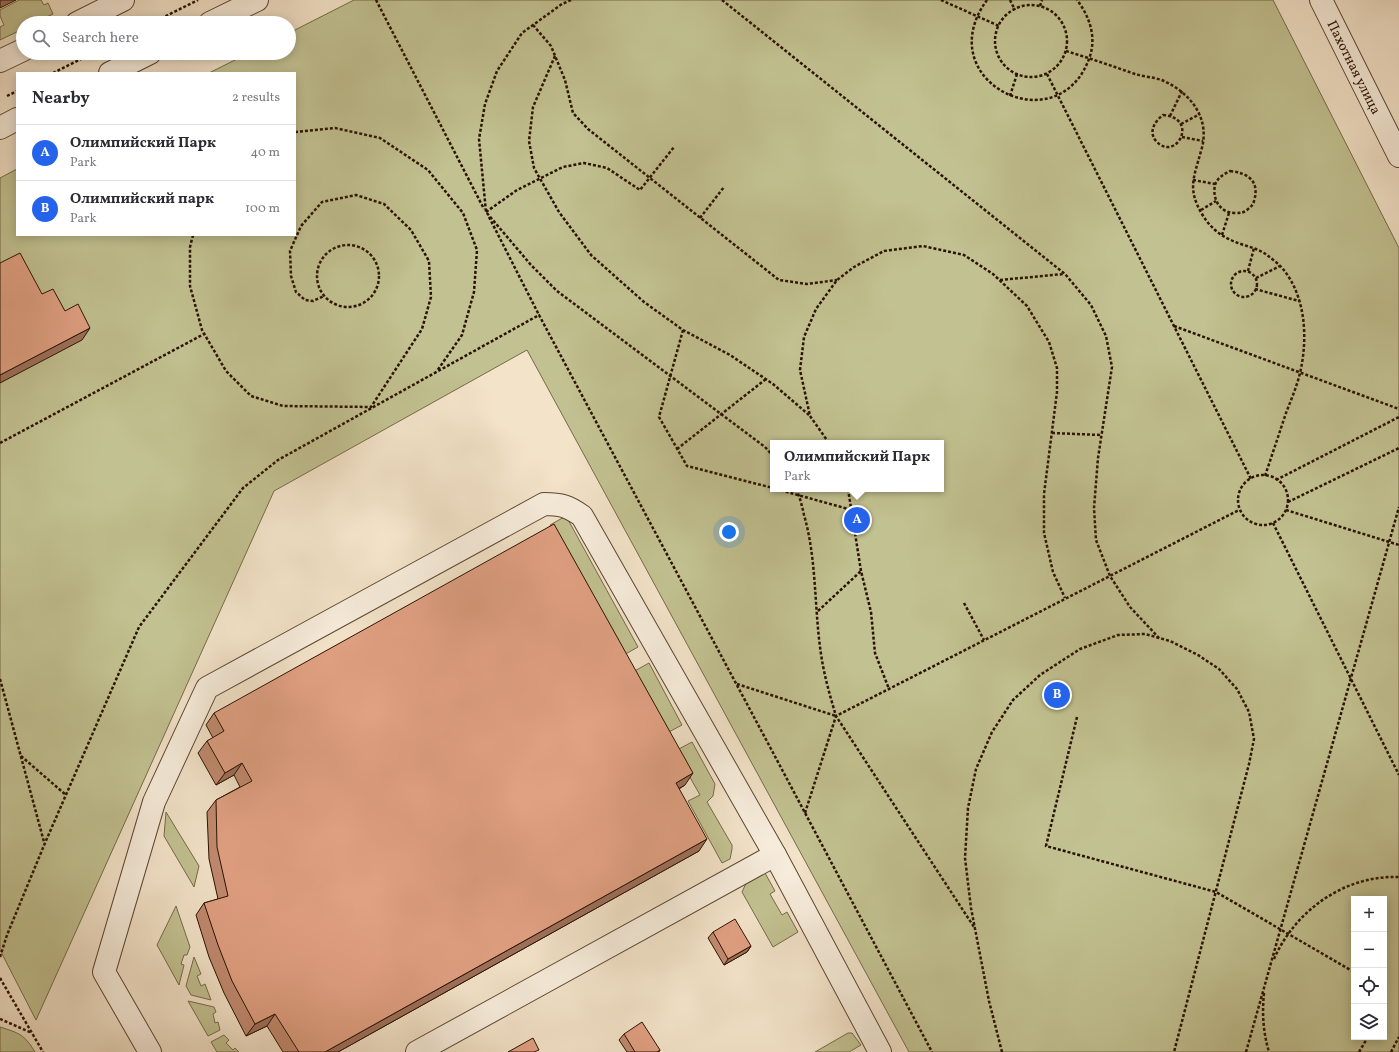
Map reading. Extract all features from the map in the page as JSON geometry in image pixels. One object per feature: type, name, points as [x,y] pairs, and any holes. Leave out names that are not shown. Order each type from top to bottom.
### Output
[{"type":"street","points":[[91,16],[123,0]]},
{"type":"street","points":[[224,16],[256,0]]},
{"type":"street","name":"Пахотная улица","points":[[1321,0],[1399,156]]},
{"type":"street","points":[[0,61],[16,53]]},
{"type":"street","points":[[112,72],[136,60]]},
{"type":"street","points":[[0,128],[16,120]]},
{"type":"street","points":[[150,1052],[104,972],[154,802],[207,688],[544,504],[559,504],[570,508],[582,516],[775,856],[880,1052]]},
{"type":"street","points":[[417,1052],[775,856]]},
{"type":"path","points":[[166,16],[198,0]]},
{"type":"path","points":[[376,0],[539,315]]},
{"type":"path","points":[[571,0],[562,4],[522,33],[497,70],[485,104],[479,139],[486,212],[531,265],[557,291],[765,447],[770,453]]},
{"type":"path","points":[[722,0],[1065,274],[1091,305],[1106,336],[1112,367],[1098,458],[1094,508],[1096,540],[1110,576],[1130,607],[1159,638]]},
{"type":"path","points":[[941,0],[999,26]]},
{"type":"path","points":[[987,0],[977,16],[972,37],[973,52],[978,66],[986,79],[997,89],[1010,96],[1025,100],[1040,100],[1057,95],[1067,89],[1078,79],[1086,67],[1091,53],[1092,38],[1090,24],[1085,10],[1077,0]]},
{"type":"path","points":[[1010,0],[1015,10]]},
{"type":"path","points":[[1040,6],[1042,0]]},
{"type":"path","points":[[1030,5],[1040,6],[1052,12],[1061,20],[1066,30],[1068,42],[1066,51],[1060,64],[1047,74],[1028,77],[1017,74],[1008,69],[1001,61],[996,51],[995,41],[999,26],[1009,13],[1015,10],[1030,5]]},
{"type":"path","points":[[533,25],[551,46],[565,80],[573,113],[588,129],[779,280],[807,284],[837,280]]},
{"type":"path","points":[[1066,51],[1142,77],[1162,80],[1182,91],[1200,114],[1204,136],[1202,149],[1193,180],[1194,198],[1200,210],[1215,231],[1231,240],[1266,254],[1280,266],[1296,290],[1302,312],[1305,334],[1300,372],[1265,476]]},
{"type":"path","points":[[555,56],[533,107],[529,141],[534,168],[559,212],[591,255],[644,302],[683,330],[730,355],[766,379],[810,416],[827,440]]},
{"type":"path","points":[[55,72],[79,60]]},
{"type":"path","points":[[1010,96],[1017,74]]},
{"type":"path","points":[[1047,74],[1251,479]]},
{"type":"path","points":[[1170,116],[1182,91]]},
{"type":"path","points":[[1181,124],[1200,114]]},
{"type":"path","points":[[1164,115],[1172,116],[1180,121],[1181,124],[1182,137],[1176,144],[1168,147],[1160,145],[1154,138],[1152,130],[1156,120],[1164,115]]},
{"type":"path","points":[[296,132],[334,128],[380,138],[428,170],[463,213],[477,250],[474,292],[462,335],[437,371]]},
{"type":"path","points":[[1182,137],[1203,141]]},
{"type":"path","points":[[486,212],[517,190],[564,167],[584,164],[607,168],[640,190],[674,146]]},
{"type":"path","points":[[1230,170],[1241,172],[1250,177],[1254,184],[1256,194],[1254,205],[1243,212],[1228,213],[1221,208],[1216,201],[1216,184],[1221,176],[1230,170]]},
{"type":"path","points":[[1193,180],[1216,184]]},
{"type":"path","points":[[700,218],[724,187]]},
{"type":"path","points":[[193,236],[190,247],[190,286],[202,330],[226,371],[251,396],[283,406],[371,407],[422,329],[431,297],[429,261],[412,230],[384,204],[356,195],[322,202],[301,226],[290,251],[291,276],[296,292],[305,300],[313,301],[324,296]]},
{"type":"path","points":[[1200,210],[1216,201]]},
{"type":"path","points":[[1222,235],[1228,213]]},
{"type":"path","points":[[346,244],[358,245],[375,259],[379,269],[379,280],[376,290],[370,299],[360,305],[341,307],[332,303],[324,296],[319,289],[317,269],[327,252],[336,246],[346,244]]},
{"type":"path","points":[[810,416],[800,370],[804,337],[816,309],[837,280],[854,267],[884,250],[923,246],[964,255],[993,274],[1027,306],[1048,342],[1057,368],[1057,392],[1044,494],[1044,533],[1052,572],[1065,598]]},
{"type":"path","points":[[1248,271],[1254,248]]},
{"type":"path","points":[[1256,278],[1280,266]]},
{"type":"path","points":[[1241,270],[1250,272],[1256,278],[1256,289],[1247,297],[1239,297],[1231,291],[1230,283],[1233,275],[1241,270]]},
{"type":"path","points":[[999,280],[1065,274]]},
{"type":"path","points":[[1256,289],[1299,301]]},
{"type":"path","points":[[1174,326],[1399,409]]},
{"type":"path","points":[[683,330],[659,417],[687,466],[770,487]]},
{"type":"path","points":[[0,443],[204,334]]},
{"type":"path","points":[[677,448],[766,379]]},
{"type":"path","points":[[1276,480],[1399,417]]},
{"type":"path","points":[[1052,434],[1101,435]]},
{"type":"path","points":[[1288,502],[1399,448]]},
{"type":"path","points":[[1258,476],[1265,476],[1276,480],[1284,487],[1288,502],[1286,510],[1281,517],[1273,523],[1262,525],[1249,522],[1239,510],[1238,503],[1240,489],[1251,479],[1258,476]]},
{"type":"path","points":[[788,492],[852,510]]},
{"type":"path","points":[[798,492],[809,532],[818,611],[821,654],[829,693],[836,716],[975,928]]},
{"type":"path","points":[[849,492],[861,571],[871,612],[876,653],[889,689]]},
{"type":"path","points":[[1246,1052],[1399,507]]},
{"type":"path","points":[[737,684],[836,716],[1239,510]]},
{"type":"path","points":[[1286,510],[1399,545]]},
{"type":"path","points":[[1273,523],[1399,774]]},
{"type":"path","points":[[818,611],[861,571]]},
{"type":"path","points":[[964,603],[984,640]]},
{"type":"path","points":[[1002,1052],[989,1002],[971,908],[965,858],[968,808],[976,769],[992,732],[1013,700],[1040,675],[1080,649],[1118,635],[1144,634],[1170,641],[1198,655],[1219,669],[1237,689],[1249,712],[1254,739],[1249,764],[1174,1052]]},
{"type":"path","points":[[0,679],[45,843]]},
{"type":"path","points":[[805,813],[836,716]]},
{"type":"path","points":[[1077,718],[1046,846],[1216,892],[1351,970]]},
{"type":"path","points":[[770,747],[932,1052]]},
{"type":"path","points":[[21,756],[66,795]]},
{"type":"path","points":[[1269,1052],[1264,1030],[1264,989],[1270,968],[1279,947],[1288,934],[1307,912],[1325,898],[1345,887],[1367,880],[1399,877]]},
{"type":"path","points":[[0,978],[43,1052]]},
{"type":"path","points":[[0,1020],[33,1034]]},
{"type":"path","points":[[1390,1052],[1399,1037]]},
{"type":"path","points":[[1359,1052],[1366,1040]]},
{"type":"shaded area","points":[[19,0],[41,0],[44,5],[48,3],[53,14],[49,16],[16,16],[16,32],[0,40],[0,27],[4,25],[0,16],[0,10]]},
{"type":"shaded area","points":[[354,0],[1273,0],[1399,248],[1399,1052],[909,1052],[527,350],[274,491],[36,1020],[0,950],[0,178],[16,170],[16,236],[296,236],[296,72],[211,72],[235,60],[296,60],[296,29]]},
{"type":"shaded area","points":[[566,516],[638,647],[622,656],[550,525]]},
{"type":"shaded area","points":[[649,663],[682,725],[665,734],[631,673]]},
{"type":"shaded area","points":[[692,742],[715,784],[713,796],[707,802],[732,845],[730,859],[722,863],[688,801],[700,795],[675,751]]},
{"type":"shaded area","points":[[166,812],[199,866],[194,887],[164,836]]},
{"type":"shaded area","points":[[761,873],[765,873],[775,891],[770,894],[782,915],[787,912],[798,932],[773,947],[742,892],[748,879]]},
{"type":"shaded area","points":[[176,906],[190,947],[187,955],[184,955],[181,964],[184,965],[179,985],[157,945]]},
{"type":"shaded area","points":[[194,957],[201,974],[197,976],[201,986],[205,984],[211,1000],[191,995],[186,986]]},
{"type":"shaded area","points":[[188,1001],[214,1007],[216,1012],[213,1014],[215,1023],[218,1022],[220,1030],[208,1036]]},
{"type":"shaded area","points":[[0,1027],[20,1035],[28,1041],[35,1052],[0,1052]]},
{"type":"shaded area","points":[[848,1033],[852,1033],[861,1045],[849,1052],[815,1052]]},
{"type":"shaded area","points":[[224,1035],[229,1040],[226,1043],[233,1050],[235,1048],[239,1052],[217,1052],[211,1042]]},
{"type":"building","points":[[20,253],[42,294],[53,289],[65,311],[78,304],[90,328],[0,375],[0,263]]},
{"type":"building","points":[[554,524],[693,773],[676,783],[707,839],[325,1052],[299,1052],[275,1014],[255,1024],[232,981],[204,903],[228,896],[217,847],[216,800],[252,781],[242,763],[225,773],[207,741],[224,731],[214,713]]},
{"type":"building","points":[[735,919],[751,946],[728,959],[713,932]]},
{"type":"building","points":[[642,1022],[660,1050],[657,1052],[635,1052],[624,1034]]},
{"type":"building","points":[[533,1038],[539,1050],[534,1052],[508,1052]]},
{"type":"place","name":"Олимпийский Парк","points":[[857,520]]},
{"type":"place","name":"Олимпийский парк","points":[[1057,695]]}]
